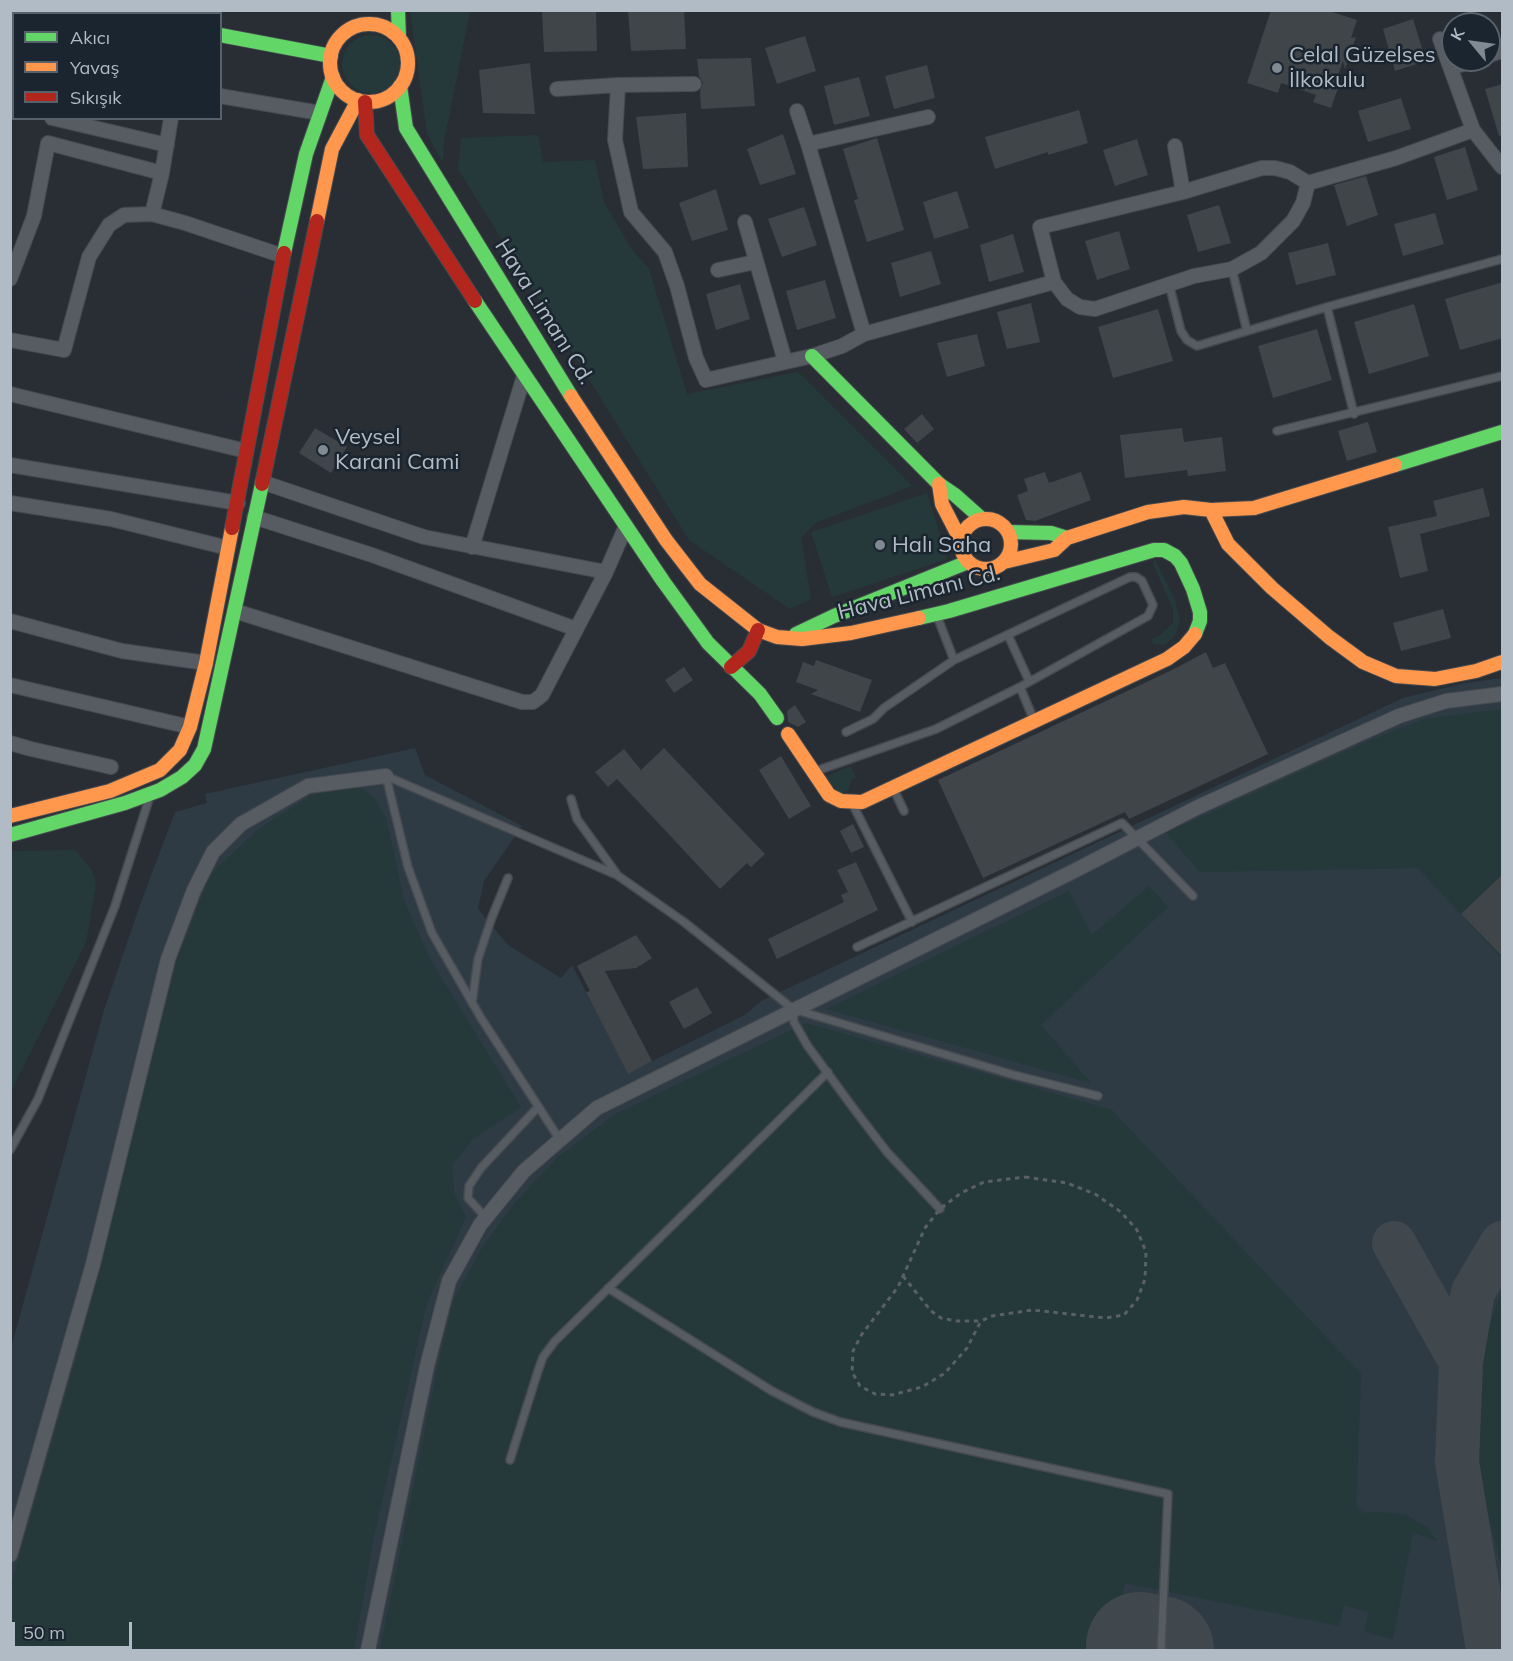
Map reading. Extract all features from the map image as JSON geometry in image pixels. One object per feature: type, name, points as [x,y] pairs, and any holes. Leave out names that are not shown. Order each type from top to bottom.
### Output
[{"type":"street","points":[[342,34],[359,26],[377,24],[389,29],[399,37],[406,48],[408,61],[406,75],[391,95],[379,101],[362,101],[343,91],[333,77],[330,56],[346,26],[350,10]]},
{"type":"street","points":[[398,10],[399,37]]},
{"type":"street","points":[[222,35],[330,56]]},
{"type":"street","points":[[1452,72],[1473,130],[1503,167]]},
{"type":"street","points":[[10,816],[110,791],[160,770],[180,750],[190,727],[206,663],[284,256],[306,154],[333,77]]},
{"type":"street","points":[[557,89],[694,84]]},
{"type":"street","points":[[618,85],[615,140],[631,212],[665,252],[677,286],[696,358],[706,380],[812,356],[842,346],[864,334],[1054,282]]},
{"type":"street","name":"Hava Limanı Cd.","points":[[400,86],[406,128],[564,385],[666,540],[700,584],[758,630],[777,637],[802,639],[851,633],[936,614],[1154,550],[1164,550],[1175,556],[1181,563],[1200,612],[1193,638],[1184,647],[1167,658],[892,788],[862,802],[852,803]]},
{"type":"street","points":[[222,96],[320,113]]},
{"type":"street","points":[[362,101],[367,135],[524,376],[708,643],[760,694],[777,718]]},
{"type":"street","points":[[10,835],[151,794],[182,777],[195,765],[204,749],[332,149],[362,101]]},
{"type":"street","points":[[797,111],[864,334]]},
{"type":"street","points":[[808,144],[928,117]]},
{"type":"street","points":[[61,120],[167,145]]},
{"type":"street","points":[[152,214],[162,173],[171,120]]},
{"type":"street","points":[[1308,183],[1304,203],[1293,220],[1261,253],[1233,269],[1194,276],[1095,309],[1080,307],[1067,299],[1054,282],[1040,227],[1183,192],[1262,168],[1290,172],[1308,183],[1396,158],[1473,130]]},
{"type":"street","points":[[10,279],[34,216],[48,143],[162,173]]},
{"type":"street","points":[[1175,147],[1183,192]]},
{"type":"street","points":[[10,340],[64,350],[89,257],[109,225],[124,215],[152,214],[284,256]]},
{"type":"street","points":[[745,222],[785,361]]},
{"type":"street","points":[[718,270],[755,262]]},
{"type":"street","points":[[812,356],[939,484],[982,519],[998,521],[1009,532],[1011,548],[1004,562]]},
{"type":"street","points":[[472,547],[524,376]]},
{"type":"street","points":[[10,394],[246,451]]},
{"type":"street","points":[[939,484],[942,504],[961,540],[964,556],[975,567],[990,570],[1004,562],[1053,550],[1067,538],[1148,512],[1184,507],[1211,510],[1254,508],[1503,432]]},
{"type":"street","points":[[10,465],[237,503]]},
{"type":"street","points":[[262,482],[424,537],[606,572]]},
{"type":"street","points":[[10,503],[111,519],[228,548]]},
{"type":"street","points":[[1211,510],[1228,544],[1272,588],[1329,637],[1364,662],[1396,676],[1436,679],[1476,671],[1503,662]]},
{"type":"street","points":[[254,517],[372,555],[576,628]]},
{"type":"street","points":[[961,540],[968,527],[982,519]]},
{"type":"street","points":[[235,610],[522,702],[533,702],[542,695],[606,572],[626,526]]},
{"type":"street","points":[[1009,532],[1051,533],[1067,538]]},
{"type":"street","points":[[788,638],[834,616],[968,562]]},
{"type":"street","points":[[10,621],[122,651],[206,663]]},
{"type":"street","points":[[731,667],[749,651],[758,630]]},
{"type":"street","points":[[10,685],[190,727]]},
{"type":"street","points":[[368,1650],[427,1366],[449,1281],[486,1218],[524,1171],[597,1108],[1196,808],[1399,716],[1446,701],[1503,694]]},
{"type":"street","points":[[788,734],[829,795],[852,803]]},
{"type":"street","points":[[10,743],[111,767]]},
{"type":"street","points":[[10,1555],[93,1264],[168,959],[194,890],[213,852],[241,824],[309,786],[386,776]]},
{"type":"lane","points":[[1169,284],[1181,331],[1186,340],[1197,346],[1327,307],[1503,259]]},
{"type":"lane","points":[[1233,269],[1247,331]]},
{"type":"lane","points":[[1327,307],[1354,414]]},
{"type":"lane","points":[[1277,431],[1503,376]]},
{"type":"lane","points":[[814,772],[936,729],[1020,687],[1148,616],[1153,605],[1142,581],[1136,577],[1130,577],[954,660],[884,708],[873,719],[846,732]]},
{"type":"lane","points":[[936,614],[954,660]]},
{"type":"lane","points":[[1008,635],[1029,681]]},
{"type":"lane","points":[[1020,687],[1034,721]]},
{"type":"lane","points":[[386,776],[617,875],[684,922],[793,1009],[1014,1075],[1098,1096]]},
{"type":"lane","points":[[386,776],[408,867],[432,933],[472,1003],[560,1140]]},
{"type":"lane","points":[[892,788],[904,811]]},
{"type":"lane","points":[[10,1150],[38,1099],[115,906],[151,794]]},
{"type":"lane","points":[[571,799],[577,819],[617,875]]},
{"type":"lane","points":[[852,803],[912,922]]},
{"type":"lane","points":[[857,947],[1122,823],[1192,896]]},
{"type":"lane","points":[[472,1003],[478,959],[508,878]]},
{"type":"lane","points":[[793,1009],[794,1022],[807,1046],[887,1152],[940,1209]]},
{"type":"lane","points":[[510,1460],[543,1357],[555,1341],[828,1072]]},
{"type":"lane","points":[[486,1218],[468,1198],[469,1186],[481,1168],[538,1107]]},
{"type":"lane","points":[[608,1288],[772,1391],[813,1412],[840,1422],[1167,1494],[1161,1650]]},
{"type":"path","points":[[902,1275],[931,1311],[941,1318],[957,1321],[981,1321],[992,1316],[1032,1310],[1107,1318],[1124,1315],[1137,1300],[1145,1279],[1146,1252],[1137,1230],[1121,1212],[1095,1194],[1068,1183],[1025,1176],[984,1182],[961,1193],[940,1209],[925,1228],[902,1275],[897,1287],[862,1334],[853,1351],[852,1372],[860,1386],[875,1394],[892,1395],[922,1387],[945,1373],[967,1348],[981,1321]]},
{"type":"shaded area","points":[[1502,678],[1502,1650],[11,1650],[11,1348],[104,1010],[175,812],[207,803],[205,794],[415,748],[425,775],[522,826],[484,881],[478,909],[508,945],[561,978],[572,965],[628,1073],[745,1015],[761,1001],[1403,698],[1465,683]]},
{"type":"green space","points":[[410,11],[470,11],[444,141],[443,163],[427,134]]},
{"type":"green space","points":[[371,35],[387,40],[395,48],[400,64],[395,80],[387,88],[371,93],[355,88],[347,80],[342,64],[347,48],[355,40]]},
{"type":"green space","points":[[538,135],[543,162],[595,160],[604,202],[630,247],[649,269],[687,394],[798,372],[912,486],[815,523],[801,538],[811,599],[790,609],[689,540],[458,169],[461,138]]},
{"type":"green space","name":"Halı Saha","points":[[927,493],[948,559],[832,597],[811,532]]},
{"type":"green space","points":[[1155,559],[1175,600],[1180,620],[1175,636],[1164,645],[1153,644],[1152,639],[1159,636],[1173,623],[1173,610],[1153,563]]},
{"type":"green space","points":[[1502,709],[1502,959],[1418,868],[1200,872],[1166,833],[1366,742],[1425,719]]},
{"type":"green space","points":[[850,766],[856,777],[851,780],[849,789],[844,793],[838,792],[825,777]]},
{"type":"green space","points":[[359,787],[374,797],[386,818],[404,900],[430,959],[521,1107],[472,1140],[452,1166],[454,1192],[466,1217],[427,1303],[374,1537],[354,1650],[11,1650],[11,1586],[79,1348],[177,960],[211,873],[260,828],[312,795]]},
{"type":"green space","points":[[75,850],[92,870],[96,884],[86,942],[11,1091],[11,851]]},
{"type":"green space","points":[[1149,886],[1168,907],[1041,1025],[1091,1083],[826,1009],[1069,891],[1092,935]]},
{"type":"green space","points":[[806,1023],[1112,1110],[1361,1374],[1356,1505],[1363,1513],[1382,1512],[1407,1515],[1428,1528],[1437,1541],[1413,1532],[1393,1639],[1364,1632],[1368,1612],[1344,1605],[1339,1626],[1125,1583],[1111,1650],[380,1650],[438,1365],[454,1299],[483,1246],[512,1206],[557,1158],[615,1114]]},
{"type":"green space","points":[[1502,1292],[1502,1570],[1477,1471],[1475,1401],[1486,1332]]},
{"type":"building","points":[[542,10],[596,10],[597,51],[544,52]]},
{"type":"building","points":[[628,10],[684,10],[686,49],[631,51]]},
{"type":"building","points":[[1271,10],[1326,10],[1357,20],[1351,38],[1356,37],[1345,69],[1343,61],[1334,87],[1338,88],[1331,108],[1313,102],[1316,95],[1281,83],[1278,93],[1247,83]]},
{"type":"building","points":[[1413,19],[1426,61],[1395,71],[1383,29]]},
{"type":"building","points":[[805,36],[816,71],[777,84],[765,48]]},
{"type":"building","points":[[751,58],[755,106],[701,109],[700,91],[703,83],[699,76],[697,59]]},
{"type":"building","points":[[530,63],[535,114],[483,113],[479,70]]},
{"type":"building","points":[[927,65],[935,98],[894,109],[885,76]]},
{"type":"building","points":[[859,77],[870,116],[834,125],[824,86]]},
{"type":"building","points":[[1503,84],[1503,135],[1499,136],[1485,89]]},
{"type":"building","points":[[1401,98],[1411,129],[1368,142],[1358,111]]},
{"type":"building","points":[[1079,110],[1088,143],[1048,155],[1048,152],[995,169],[985,137]]},
{"type":"building","points":[[686,113],[688,167],[643,169],[636,117]]},
{"type":"building","points":[[783,134],[796,174],[760,185],[747,149]]},
{"type":"building","points":[[877,138],[904,230],[867,242],[854,200],[858,199],[843,149]]},
{"type":"building","points":[[1137,139],[1148,175],[1115,186],[1103,150]]},
{"type":"building","points":[[1465,147],[1478,190],[1447,200],[1434,157]]},
{"type":"building","points":[[1366,176],[1378,215],[1347,226],[1334,185]]},
{"type":"building","points":[[716,189],[728,230],[692,241],[679,203]]},
{"type":"building","points":[[957,191],[969,228],[934,239],[923,202]]},
{"type":"building","points":[[1219,205],[1231,243],[1198,252],[1187,215]]},
{"type":"building","points":[[804,207],[817,245],[782,257],[768,219]]},
{"type":"building","points":[[1435,213],[1444,244],[1403,256],[1394,224]]},
{"type":"building","points":[[1119,231],[1130,269],[1097,280],[1085,241]]},
{"type":"building","points":[[1013,234],[1024,272],[989,282],[980,245]]},
{"type":"building","points":[[1328,243],[1336,275],[1296,285],[1288,253]]},
{"type":"building","points":[[931,251],[941,284],[900,297],[891,263]]},
{"type":"building","points":[[825,280],[836,318],[797,330],[786,291]]},
{"type":"building","points":[[1503,282],[1503,338],[1460,350],[1445,299]]},
{"type":"building","points":[[740,284],[750,319],[716,330],[706,294]]},
{"type":"building","points":[[1031,303],[1040,342],[1007,349],[997,312]]},
{"type":"building","points":[[1414,304],[1429,356],[1369,374],[1354,322]]},
{"type":"building","points":[[1158,309],[1173,361],[1113,378],[1098,327]]},
{"type":"building","points":[[1317,329],[1332,380],[1273,398],[1258,346]]},
{"type":"building","points":[[977,334],[985,366],[947,377],[937,343]]},
{"type":"building","points":[[922,414],[934,429],[917,443],[904,429]]},
{"type":"building","points":[[1368,422],[1377,452],[1347,461],[1338,431]]},
{"type":"building","name":"Veysel Karani Cami","points":[[315,428],[347,447],[331,473],[299,453]]},
{"type":"building","points":[[1182,428],[1184,442],[1222,437],[1226,471],[1188,476],[1187,470],[1125,478],[1120,435]]},
{"type":"building","points":[[1045,472],[1049,483],[1081,472],[1091,500],[1035,521],[1026,520],[1017,495],[1028,491],[1024,479]]},
{"type":"building","points":[[1483,488],[1490,516],[1420,534],[1428,571],[1400,578],[1388,527],[1437,516],[1433,501]]},
{"type":"building","points":[[1443,609],[1451,638],[1401,651],[1393,623]]},
{"type":"building","points":[[1206,652],[1213,668],[1225,663],[1268,754],[1129,819],[1125,812],[983,878],[938,780]]},
{"type":"building","points":[[816,660],[872,680],[860,712],[811,694],[818,690],[796,682],[803,662],[814,666]]},
{"type":"building","points":[[684,667],[693,680],[674,693],[665,680]]},
{"type":"building","points":[[795,705],[806,722],[798,727],[788,722],[787,711]]},
{"type":"building","points":[[664,748],[765,854],[751,867],[747,863],[720,889],[617,779],[608,787],[595,772],[624,749],[641,770]]},
{"type":"building","points":[[781,756],[811,806],[789,819],[759,770]]},
{"type":"building","points":[[853,824],[864,847],[851,853],[840,831]]},
{"type":"building","points":[[856,862],[878,910],[777,959],[768,939],[844,902],[841,895],[848,892],[837,870]]},
{"type":"building","points":[[1503,874],[1503,957],[1461,914]]},
{"type":"building","points":[[636,935],[652,958],[636,968],[605,971],[652,1061],[628,1074],[586,992],[590,991],[577,966]]},
{"type":"building","points":[[697,987],[712,1013],[684,1029],[669,1002]]},
{"type":"taxiway","points":[[1394,1243],[1461,1362]]},
{"type":"taxiway","points":[[1488,1650],[1457,1462],[1461,1362],[1473,1292],[1502,1243]]},
{"type":"runway","points":[[1140,1646],[1160,1650]]},
{"type":"traffic: fast","points":[[398,10],[399,37]]},
{"type":"traffic: fast","points":[[222,35],[331,56]]},
{"type":"traffic: fast","points":[[284,253],[306,154],[333,77]]},
{"type":"traffic: fast","points":[[400,86],[406,128],[571,396]]},
{"type":"traffic: fast","points":[[475,301],[663,581],[708,643],[760,694],[777,718]]},
{"type":"traffic: fast","points":[[812,356],[939,484],[982,519]]},
{"type":"traffic: fast","points":[[1395,465],[1502,432]]},
{"type":"traffic: fast","points":[[10,835],[125,803],[160,790],[182,777],[195,765],[204,749],[262,484]]},
{"type":"traffic: fast","points":[[1009,532],[1051,533],[1067,538]]},
{"type":"traffic: fast","points":[[919,618],[1154,550],[1164,550],[1175,556],[1181,563],[1193,589],[1200,612],[1200,621],[1195,634]]},
{"type":"traffic: fast","points":[[796,634],[834,616],[968,562]]},
{"type":"traffic: slow","points":[[93,10],[101,12]]},
{"type":"traffic: slow","points":[[369,24],[384,27],[401,41],[408,63],[405,78],[391,95],[369,102],[354,99],[337,85],[330,63],[333,48],[347,31],[369,24]]},
{"type":"traffic: slow","points":[[317,221],[332,149],[358,100]]},
{"type":"traffic: slow","points":[[571,396],[666,540],[700,584],[758,630],[777,637],[802,639],[851,633],[919,618]]},
{"type":"traffic: slow","points":[[1004,562],[1054,550],[1067,538],[1148,512],[1184,507],[1211,510],[1254,508],[1395,465]]},
{"type":"traffic: slow","points":[[939,484],[942,504],[961,541]]},
{"type":"traffic: slow","points":[[1211,510],[1228,544],[1272,588],[1329,637],[1363,662],[1396,676],[1435,679],[1476,671],[1502,662]]},
{"type":"traffic: slow","points":[[981,519],[991,519],[1004,526],[1011,539],[1011,544],[1011,549],[1004,562],[991,569],[981,569],[972,565],[965,558],[961,549],[961,539],[965,530],[972,523],[981,519]]},
{"type":"traffic: slow","points":[[10,816],[110,791],[160,770],[180,750],[190,727],[206,663],[232,528]]},
{"type":"traffic: slow","points":[[788,734],[829,795],[841,801],[862,802],[1167,659],[1184,647],[1195,634]]},
{"type":"traffic: jam","points":[[365,102],[367,135],[475,301]]},
{"type":"traffic: jam","points":[[262,484],[317,221]]},
{"type":"traffic: jam","points":[[232,528],[284,253]]},
{"type":"traffic: jam","points":[[731,667],[749,651],[758,630]]},
{"type":"place","name":"Celal Güzelses İlkokulu","points":[[1277,68]]},
{"type":"place","name":"Veysel Karani Cami","points":[[323,450]]},
{"type":"place","name":"Halı Saha","points":[[880,545]]}]
